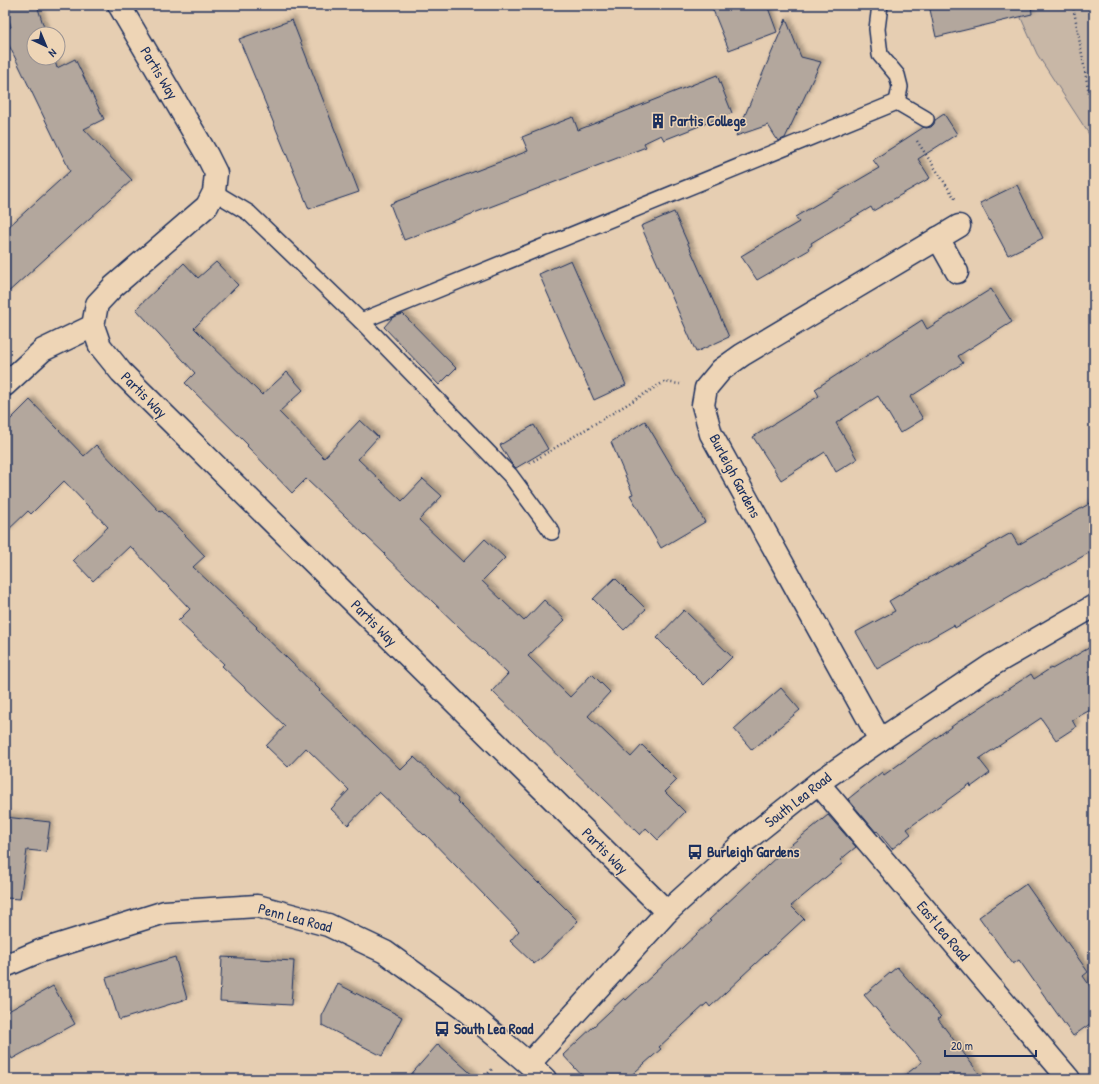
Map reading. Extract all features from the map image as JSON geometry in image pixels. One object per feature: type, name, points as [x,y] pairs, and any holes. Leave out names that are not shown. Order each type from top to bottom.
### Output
[{"type":"street","name":"Partis Way","points":[[118,5],[207,155],[216,174],[214,192],[207,206],[113,287],[97,304],[93,326],[100,346],[121,372],[667,912]]},
{"type":"street","points":[[706,388],[721,370],[742,355],[959,226]]},
{"type":"street","points":[[938,238],[957,272]]},
{"type":"street","points":[[5,385],[43,350],[93,326]]},
{"type":"street","name":"Burleigh Gardens","points":[[706,388],[703,405],[711,434],[880,740]]},
{"type":"street","name":"South Lea Road","points":[[529,1064],[667,912],[744,842],[818,783],[880,740],[992,665],[1094,606]]},
{"type":"street","name":"East Lea Road","points":[[818,783],[1069,1079]]},
{"type":"street","name":"Penn Lea Road","points":[[5,966],[40,951],[165,912],[257,906],[328,925],[385,952],[464,1009],[545,1079]]},
{"type":"lane","points":[[880,5],[877,29],[880,55],[897,74],[900,87],[897,102]]},
{"type":"lane","points":[[361,321],[897,102]]},
{"type":"lane","points":[[897,102],[926,119]]},
{"type":"lane","points":[[214,192],[249,213],[361,321],[510,475],[552,532]]},
{"type":"path","points":[[1073,5],[1094,121]]},
{"type":"path","points":[[926,119],[908,128],[959,204],[959,226]]},
{"type":"path","points":[[1094,135],[1092,137],[1094,141]]},
{"type":"path","points":[[510,475],[664,382],[706,388]]},
{"type":"shaded area","points":[[1026,5],[1094,5],[1094,143],[1037,54],[1021,18]]},
{"type":"building","points":[[5,5],[37,5],[44,26],[26,26],[26,66],[56,66],[57,68],[66,66],[66,64],[75,59],[104,119],[84,129],[132,180],[5,295],[5,230],[70,171],[5,37],[5,29],[11,27]]},
{"type":"building","points":[[711,5],[767,5],[777,32],[729,50]]},
{"type":"building","points":[[929,5],[1031,5],[1032,14],[936,37]]},
{"type":"building","points":[[786,19],[801,57],[821,62],[785,138],[778,141],[768,125],[736,136]]},
{"type":"building","points":[[292,20],[359,192],[309,209],[239,39]]},
{"type":"building","name":"Partis College","points":[[717,75],[732,113],[664,140],[661,135],[644,143],[646,147],[404,240],[390,204],[528,151],[522,137],[573,117],[578,130]]},
{"type":"building","points":[[944,114],[957,134],[918,159],[930,178],[873,211],[871,207],[811,243],[812,245],[808,248],[809,250],[757,280],[741,256],[799,222],[795,217],[879,168],[873,160],[924,127],[931,127],[935,120]]},
{"type":"building","points":[[1017,185],[1043,238],[1008,255],[980,203]]},
{"type":"building","points":[[674,212],[729,337],[696,352],[641,226]]},
{"type":"building","points":[[571,260],[626,385],[594,400],[539,274]]},
{"type":"building","points":[[216,262],[238,285],[194,328],[262,395],[287,372],[303,390],[279,412],[324,458],[360,420],[378,437],[358,459],[402,501],[423,479],[442,496],[419,520],[463,562],[485,539],[505,558],[482,581],[524,621],[544,600],[565,620],[528,656],[570,697],[592,674],[610,692],[588,716],[631,757],[642,745],[677,780],[665,792],[685,812],[658,840],[646,828],[640,835],[492,691],[508,674],[384,555],[385,554],[306,479],[292,493],[247,446],[248,445],[185,383],[195,373],[136,309],[184,263],[198,278]]},
{"type":"building","points":[[991,289],[1012,322],[958,356],[963,363],[910,397],[923,419],[900,433],[878,396],[836,423],[857,459],[836,472],[825,452],[781,480],[753,437],[819,396],[815,389],[922,320],[927,329]]},
{"type":"building","points":[[403,314],[456,368],[439,385],[384,327],[393,317]]},
{"type":"building","points":[[30,400],[84,456],[96,445],[160,512],[162,511],[205,556],[193,567],[257,627],[256,628],[320,690],[319,691],[401,770],[414,757],[458,799],[457,801],[538,883],[539,882],[578,921],[545,955],[534,964],[510,941],[519,931],[425,834],[424,835],[379,792],[348,825],[331,809],[349,790],[306,748],[288,767],[266,746],[285,726],[222,666],[224,664],[178,621],[190,609],[130,546],[93,581],[73,560],[108,527],[64,481],[31,514],[28,511],[5,533],[5,425]]},
{"type":"building","points":[[645,421],[705,522],[661,548],[630,495],[633,494],[611,442]]},
{"type":"building","points":[[534,425],[548,449],[516,468],[511,463],[500,445]]},
{"type":"building","points":[[1094,501],[1094,550],[1028,587],[1027,586],[955,628],[954,625],[877,669],[856,632],[895,611],[889,601],[1011,533],[1018,545]]},
{"type":"building","points":[[615,578],[646,609],[624,630],[593,599]]},
{"type":"building","points":[[684,610],[732,657],[704,685],[657,638]]},
{"type":"building","points":[[1094,645],[1094,708],[1072,720],[1076,727],[1056,740],[1041,718],[979,759],[990,773],[971,787],[970,784],[907,829],[911,834],[892,849],[848,799],[882,772],[884,775],[958,722],[1031,674],[1034,679]]},
{"type":"building","points":[[781,688],[800,710],[752,750],[734,729]]},
{"type":"building","points":[[828,815],[856,847],[840,860],[843,863],[791,906],[804,919],[710,1007],[707,1003],[659,1047],[661,1049],[627,1079],[585,1079],[563,1055],[624,998],[626,1000],[782,852]]},
{"type":"building","points":[[5,817],[50,822],[46,852],[27,850],[20,899],[5,898]]},
{"type":"building","points":[[1026,884],[1088,972],[1083,976],[1094,992],[1094,1021],[1073,1036],[1019,960],[1013,964],[979,917]]},
{"type":"building","points":[[175,957],[187,999],[119,1020],[106,978]]},
{"type":"building","points":[[222,957],[294,961],[291,1005],[220,1001]]},
{"type":"building","points":[[897,967],[941,1017],[938,1019],[983,1079],[900,1079],[922,1062],[864,995]]},
{"type":"building","points":[[338,984],[402,1017],[382,1056],[322,1025],[322,1016]]},
{"type":"building","points":[[53,986],[75,1024],[12,1059],[5,1046],[5,1013]]},
{"type":"building","points":[[438,1044],[477,1079],[407,1079]]},
{"type":"place","name":"Partis College","points":[[658,121]]},
{"type":"place","name":"Burleigh Gardens","points":[[695,852]]},
{"type":"place","name":"South Lea Road","points":[[442,1029]]}]
